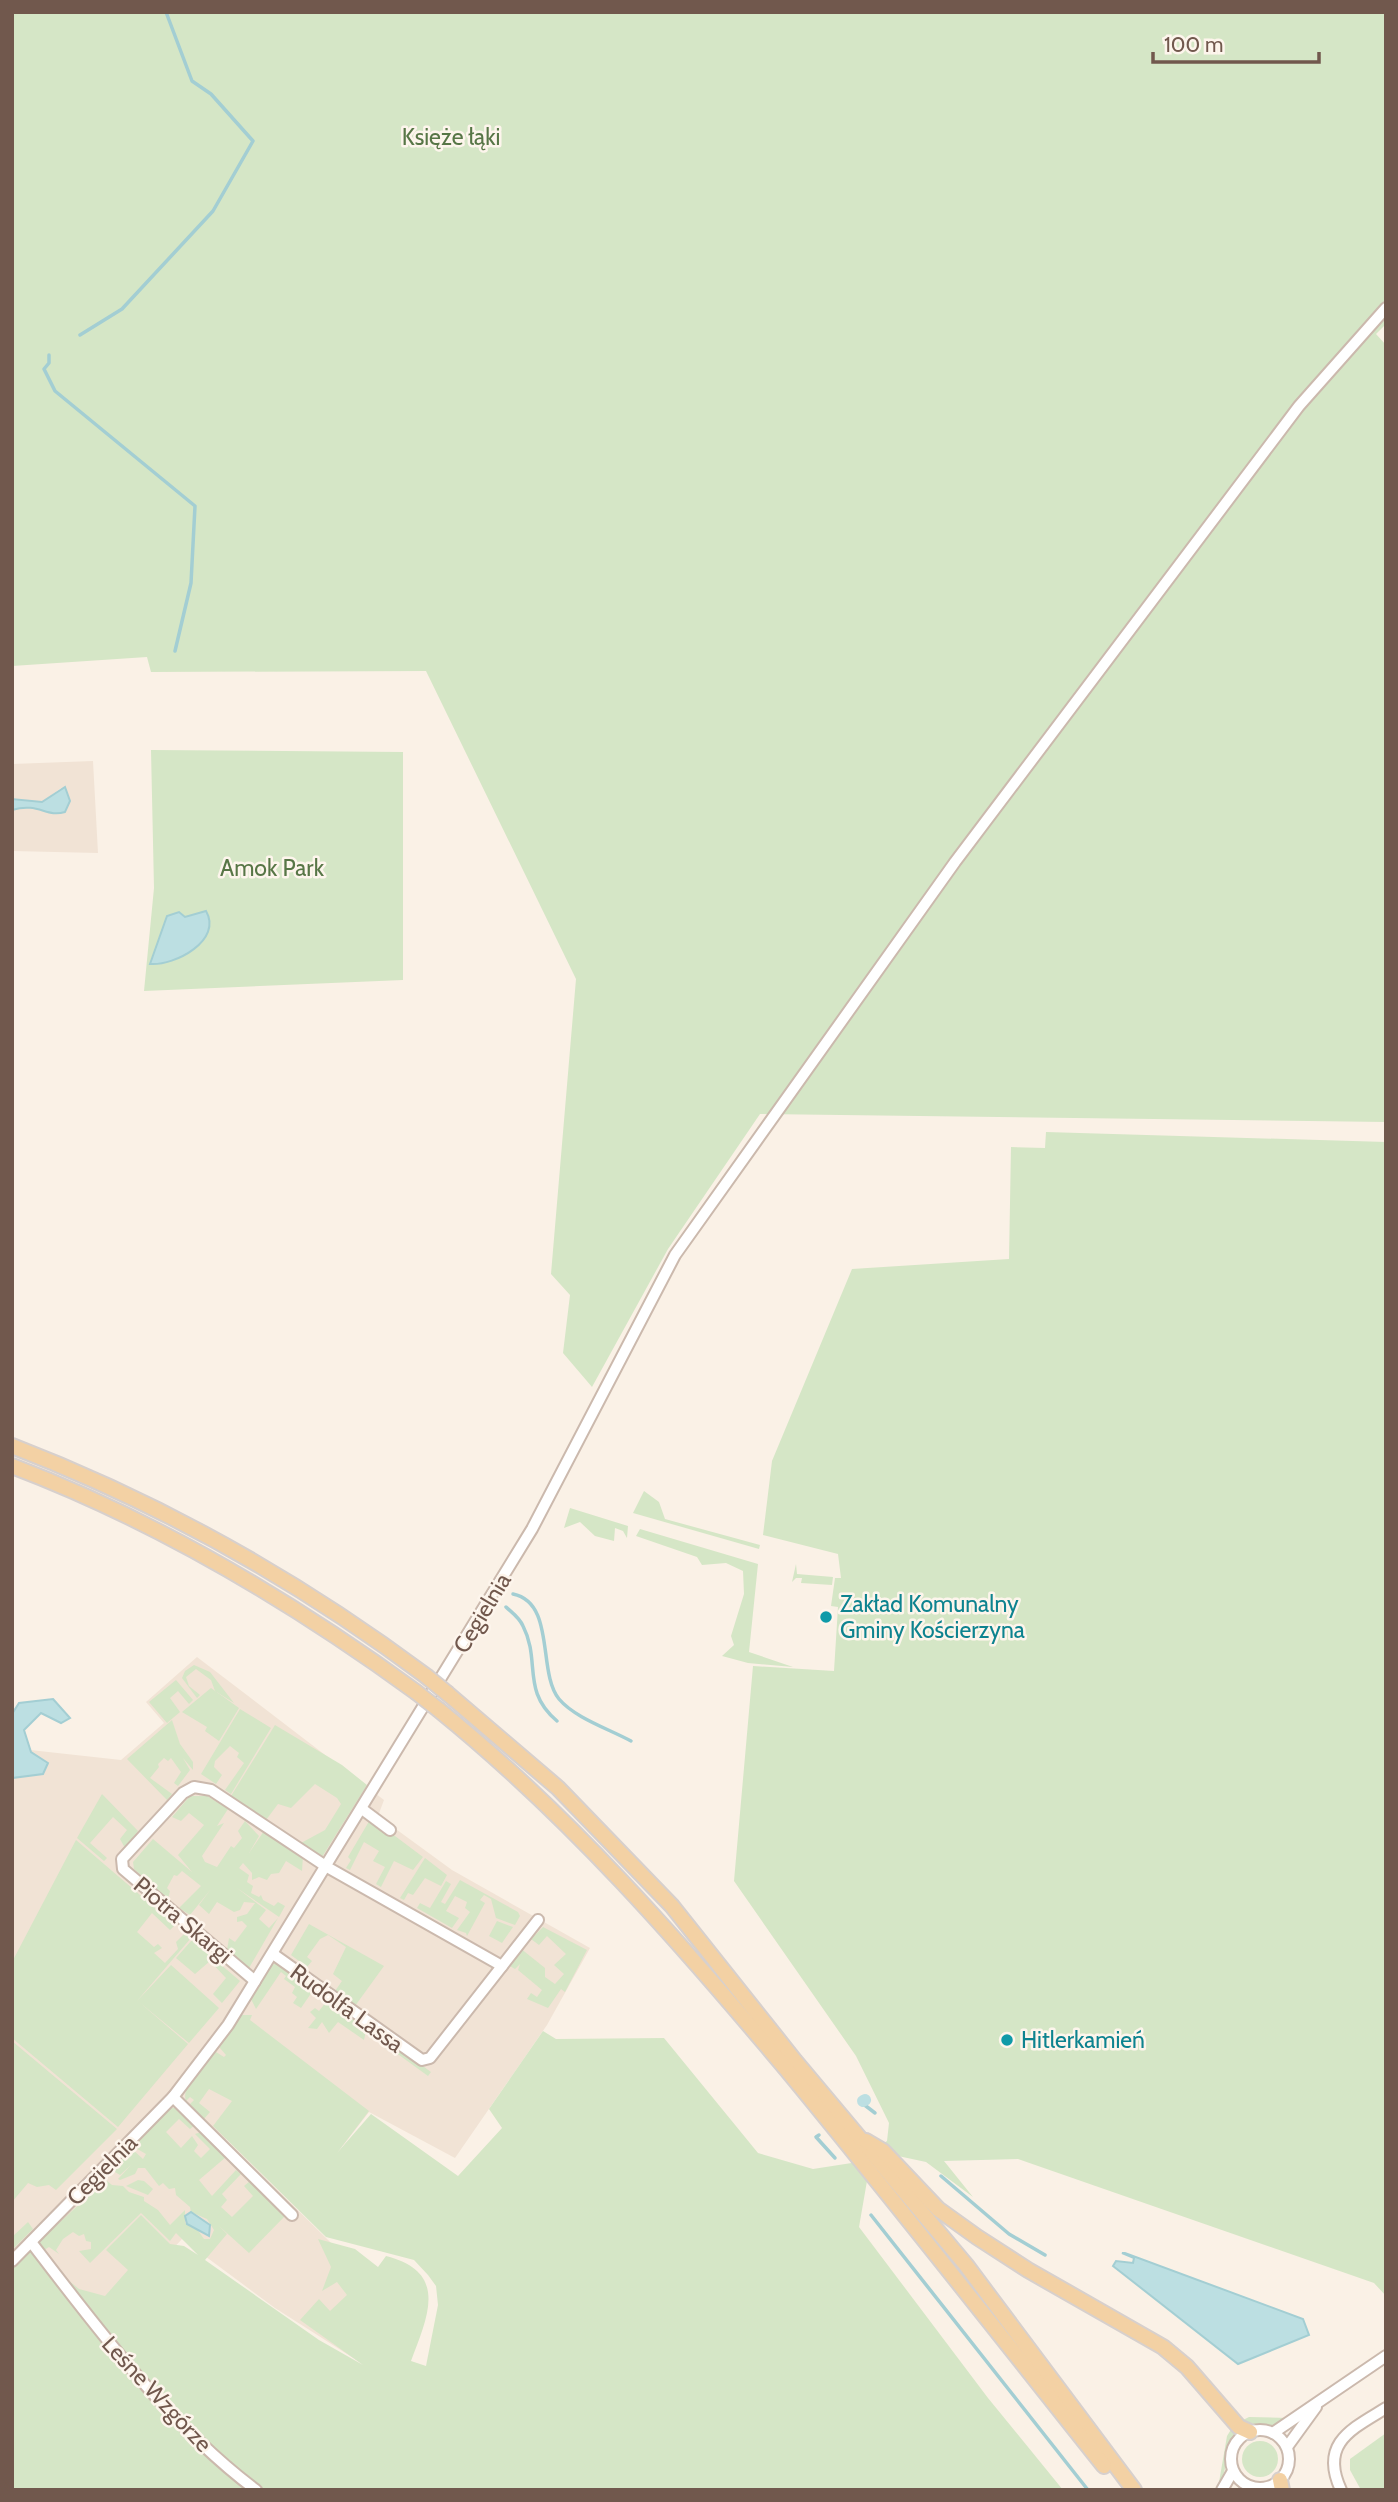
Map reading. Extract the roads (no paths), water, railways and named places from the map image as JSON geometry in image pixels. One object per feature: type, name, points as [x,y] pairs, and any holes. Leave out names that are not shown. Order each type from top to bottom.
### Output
[{"type":"main road","points":[[12,1446],[133,1497],[252,1561],[341,1616],[426,1676],[535,1766],[626,1857],[703,1943],[856,2134],[966,2265],[1134,2490]]},
{"type":"main road","points":[[12,1466],[125,1514],[241,1576],[322,1625],[439,1710],[550,1807],[682,1946],[956,2276],[1123,2490]]},
{"type":"main road","points":[[856,2134],[883,2151],[929,2201],[985,2243],[1163,2347],[1187,2367],[1239,2427],[1250,2432]]},
{"type":"street","name":"Cegielnia","points":[[12,2261],[173,2097],[228,2025],[532,1529],[675,1255],[955,862],[1299,406],[1386,309]]},
{"type":"street","name":"Piotra Skargi","points":[[255,1981],[123,1869],[122,1859],[183,1793],[194,1787],[211,1790],[327,1867]]},
{"type":"street","points":[[362,1809],[390,1830]]},
{"type":"street","points":[[327,1867],[502,1965]]},
{"type":"street","name":"Rudolfa Lassa","points":[[273,1954],[422,2060],[430,2058],[538,1920]]},
{"type":"street","points":[[173,2097],[292,2215]]},
{"type":"street","name":"Leśne Wzgórze","points":[[31,2242],[98,2332],[224,2466],[256,2490]]},
{"type":"street","points":[[1222,2490],[1233,2471],[1234,2447],[1250,2432],[1273,2433],[1386,2356]]},
{"type":"street","points":[[1233,2471],[1244,2488],[1281,2485],[1288,2467],[1287,2448],[1321,2400]]},
{"type":"street","points":[[1341,2490],[1333,2459],[1338,2444],[1351,2429],[1386,2408]]},
{"type":"street","points":[[1273,2433],[1287,2448]]},
{"type":"water","points":[[65,787],[70,801],[65,812],[52,813],[29,808],[12,810],[12,799],[42,802]]},
{"type":"water","points":[[206,911],[210,922],[208,932],[194,949],[172,961],[150,964],[167,916],[179,912],[185,917]]},
{"type":"water","points":[[53,1699],[70,1718],[61,1723],[41,1713],[24,1730],[31,1752],[48,1763],[43,1774],[12,1778],[12,1714],[19,1703]]},
{"type":"water","points":[[191,2212],[210,2225],[209,2236],[187,2224],[185,2216]]},
{"type":"water","points":[[1122,2253],[1303,2319],[1309,2335],[1238,2364],[1113,2266],[1116,2261],[1133,2263],[1134,2258]]},
{"type":"waterway","points":[[80,335],[122,309],[213,211],[253,141],[211,94],[192,81],[166,12]]},
{"type":"waterway","points":[[49,355],[49,363],[44,369],[55,391],[195,506],[191,583],[175,651]]},
{"type":"waterway","points":[[513,1594],[526,1600],[535,1610],[541,1624],[552,1687],[559,1699],[583,1717],[631,1741]]},
{"type":"waterway","points":[[506,1607],[523,1626],[531,1651],[535,1687],[546,1710],[557,1721]]},
{"type":"waterway","points":[[862,2103],[875,2113]]},
{"type":"waterway","points":[[819,2135],[816,2137],[835,2158]]},
{"type":"waterway","points":[[941,2176],[1009,2234],[1045,2255]]},
{"type":"waterway","points":[[871,2215],[1088,2490]]},
{"type":"place","name":"Zakład Komunalny Gminy Kościerzyna","points":[[826,1617]]},
{"type":"place","name":"Hitlerkamień","points":[[1007,2040]]},
{"type":"park label","name":"Księże łąki","points":[[451,137]]},
{"type":"park label","name":"Amok Park","points":[[272,868]]}]
